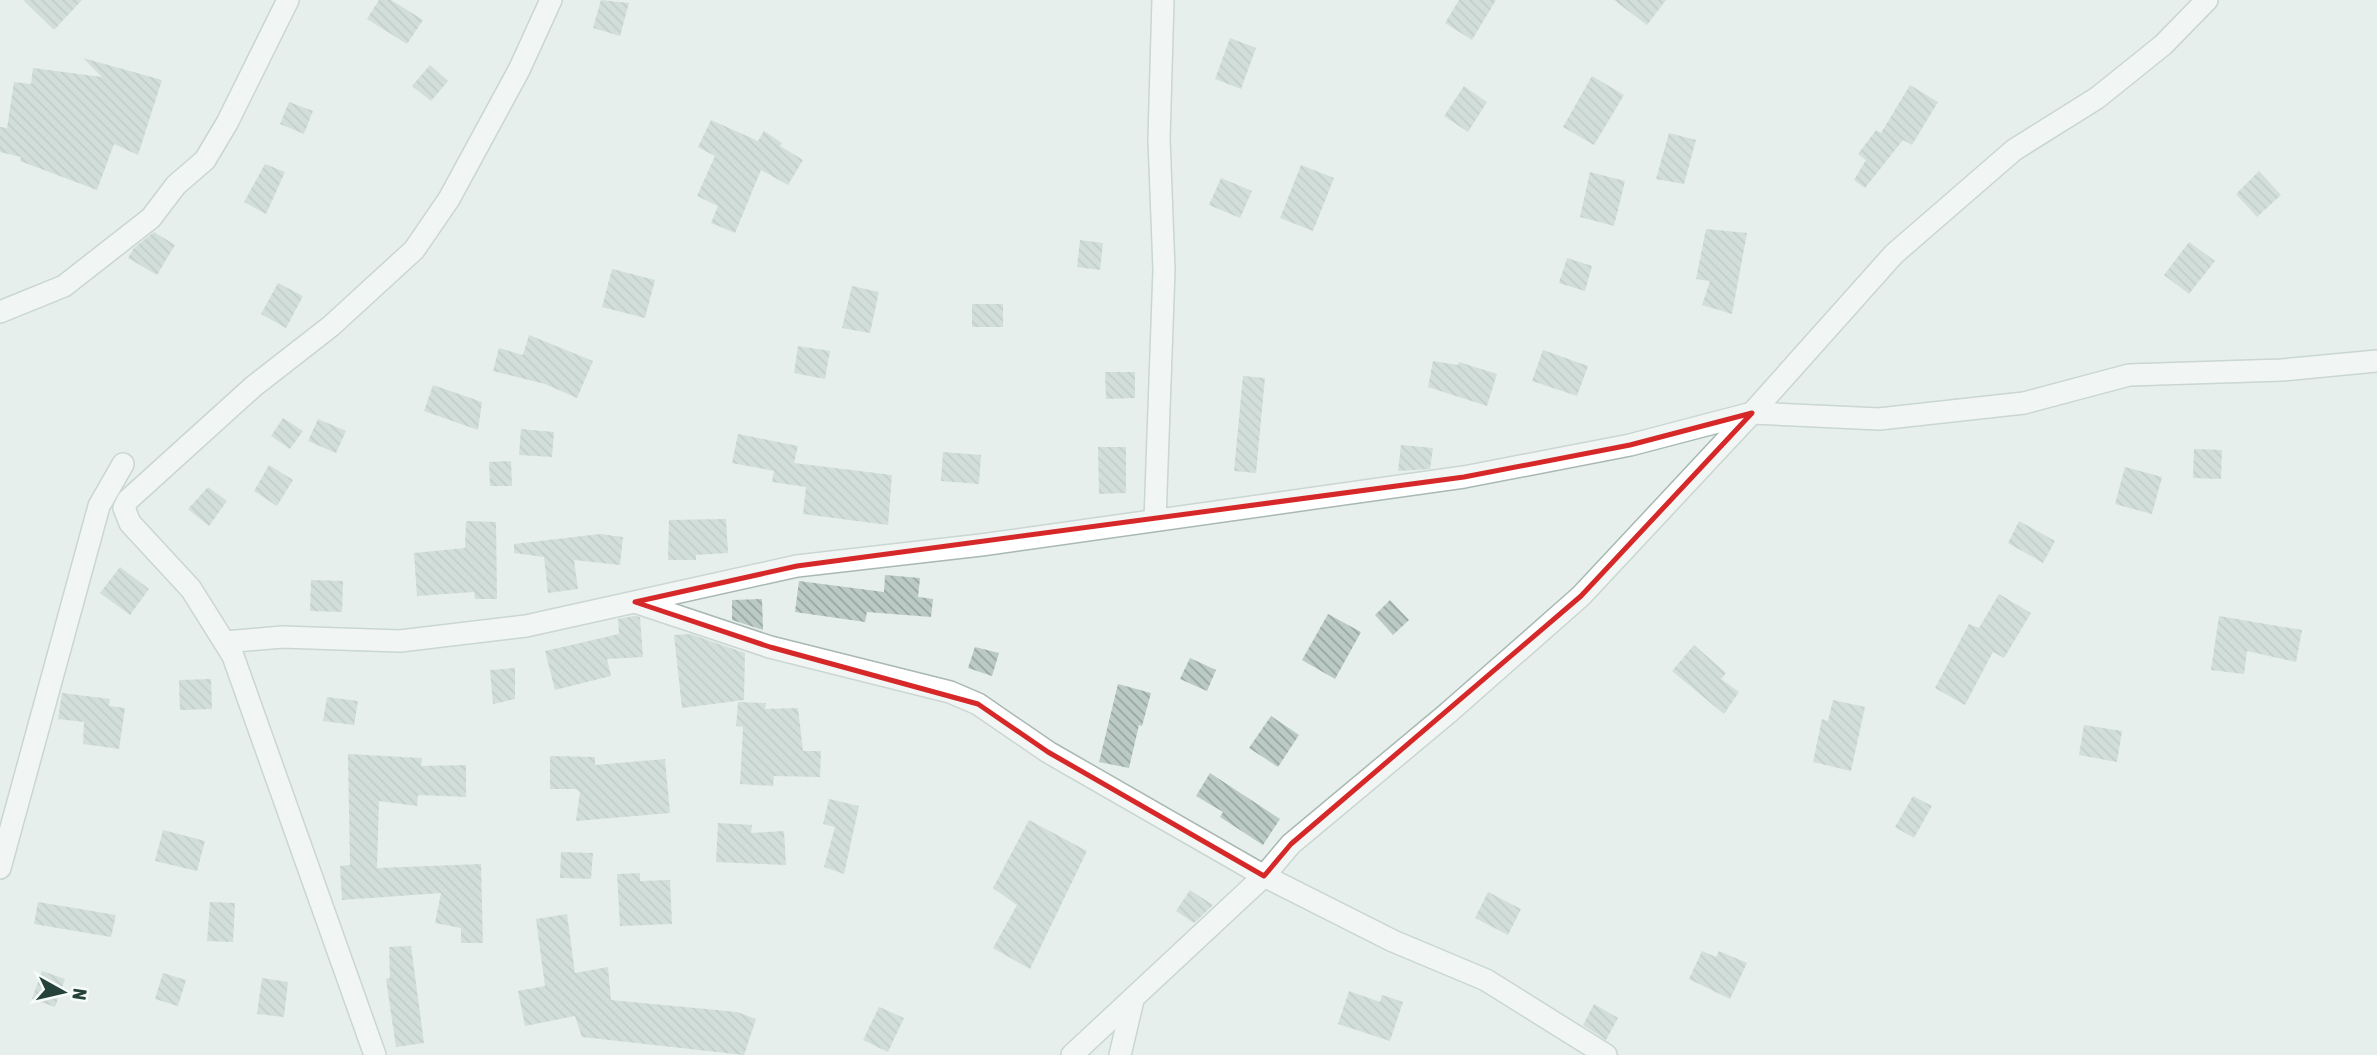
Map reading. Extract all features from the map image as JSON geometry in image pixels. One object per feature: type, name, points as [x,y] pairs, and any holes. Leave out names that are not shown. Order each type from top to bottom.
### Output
[{"type":"street","points":[[0,312],[64,286],[150,218],[176,186],[205,160],[227,123],[288,0]]},
{"type":"street","points":[[375,1055],[233,656],[191,589],[130,523],[124,508],[128,500],[254,386],[331,326],[414,250],[449,199],[519,70],[551,0]]},
{"type":"street","points":[[1155,520],[1164,270],[1159,139],[1163,0]]},
{"type":"street","points":[[1072,1055],[1264,876],[1291,844],[1448,713],[1581,596],[1752,413],[1894,254],[2014,150],[2097,97],[2163,46],[2207,0]]},
{"type":"street","points":[[225,642],[282,637],[400,641],[526,626],[797,566],[1465,477],[1630,445],[1752,413],[1879,419],[2024,403],[2129,375],[2282,370],[2377,361]]},
{"type":"street","points":[[0,868],[99,506],[122,464]]},
{"type":"street","points":[[635,602],[770,647],[950,692],[978,704],[1048,752],[1264,876],[1393,941],[1486,980],[1606,1055]]},
{"type":"street","points":[[1120,1055],[1133,1000]]},
{"type":"highlighted area","points":[[1752,413],[1581,596],[1291,844],[1264,876],[1048,752],[978,704],[770,647],[635,602],[797,566],[1464,477],[1630,445]]},
{"type":"building","points":[[23,0],[82,0],[54,30]]},
{"type":"building","points":[[379,0],[391,0],[423,20],[407,44],[367,19]]},
{"type":"building","points":[[601,0],[629,3],[620,36],[593,28]]},
{"type":"building","points":[[1459,0],[1496,0],[1472,40],[1445,23]]},
{"type":"building","points":[[1614,0],[1666,0],[1647,25]]},
{"type":"building","points":[[1230,38],[1256,48],[1241,89],[1215,79]]},
{"type":"building","points":[[83,58],[162,80],[138,155],[114,144],[97,190],[20,161],[21,157],[0,152],[0,127],[7,128],[14,82],[31,84],[33,68],[102,77]]},
{"type":"building","points":[[430,65],[448,81],[431,101],[412,86]]},
{"type":"building","points":[[1592,76],[1624,95],[1594,145],[1563,127]]},
{"type":"building","points":[[1910,85],[1938,102],[1912,145],[1903,140],[1865,188],[1854,180],[1866,160],[1858,154],[1876,130],[1881,133]]},
{"type":"building","points":[[1464,86],[1487,102],[1468,132],[1444,116]]},
{"type":"building","points":[[289,102],[313,111],[304,134],[280,124]]},
{"type":"building","points":[[711,120],[758,141],[764,131],[782,143],[780,146],[803,160],[788,185],[761,170],[735,233],[711,223],[718,206],[697,196],[715,156],[698,147]]},
{"type":"building","points":[[1669,133],[1696,140],[1684,184],[1656,179]]},
{"type":"building","points":[[265,164],[285,172],[266,214],[244,202]]},
{"type":"building","points":[[1301,165],[1334,178],[1313,231],[1280,218]]},
{"type":"building","points":[[2259,171],[2281,195],[2257,217],[2236,194]]},
{"type":"building","points":[[1590,172],[1625,181],[1614,226],[1580,217]]},
{"type":"building","points":[[1221,178],[1252,191],[1240,218],[1209,205]]},
{"type":"building","points":[[1706,229],[1747,233],[1732,314],[1702,305],[1710,281],[1696,279]]},
{"type":"building","points":[[154,232],[175,245],[157,275],[128,258],[134,248]]},
{"type":"building","points":[[1080,240],[1103,243],[1100,270],[1077,267]]},
{"type":"building","points":[[2189,242],[2215,261],[2189,294],[2164,275]]},
{"type":"building","points":[[1567,258],[1592,266],[1585,291],[1559,283]]},
{"type":"building","points":[[612,269],[655,280],[645,318],[602,307]]},
{"type":"building","points":[[278,283],[303,296],[286,328],[261,314]]},
{"type":"building","points":[[852,286],[879,292],[870,333],[842,328]]},
{"type":"building","points":[[972,304],[1003,304],[1003,327],[972,327]]},
{"type":"building","points":[[529,335],[593,361],[577,398],[545,384],[493,371],[499,348],[523,355]]},
{"type":"building","points":[[798,346],[830,351],[825,379],[794,373]]},
{"type":"building","points":[[1543,350],[1588,366],[1577,396],[1532,381]]},
{"type":"building","points":[[1433,361],[1458,365],[1459,362],[1497,374],[1487,406],[1428,387]]},
{"type":"building","points":[[1105,372],[1135,372],[1135,398],[1106,399]]},
{"type":"building","points":[[1243,376],[1265,378],[1256,473],[1234,471]]},
{"type":"building","points":[[433,385],[482,402],[478,430],[424,411]]},
{"type":"building","points":[[283,418],[303,431],[290,449],[271,436]]},
{"type":"building","points":[[318,419],[346,431],[336,453],[308,441]]},
{"type":"building","points":[[521,429],[554,432],[552,457],[519,455]]},
{"type":"building","points":[[738,434],[798,446],[794,463],[892,475],[888,525],[803,514],[806,487],[772,482],[774,471],[732,463]]},
{"type":"building","points":[[1401,445],[1433,448],[1430,469],[1398,471]]},
{"type":"building","points":[[1098,447],[1126,447],[1126,493],[1099,494]]},
{"type":"building","points":[[2194,449],[2222,450],[2221,479],[2193,478]]},
{"type":"building","points":[[943,452],[981,455],[979,484],[941,481]]},
{"type":"building","points":[[511,461],[512,486],[490,486],[489,462]]},
{"type":"building","points":[[269,465],[293,480],[277,506],[254,491]]},
{"type":"building","points":[[2125,467],[2162,477],[2152,514],[2115,504]]},
{"type":"building","points":[[208,487],[227,501],[209,526],[188,509]]},
{"type":"building","points":[[726,519],[728,553],[696,555],[696,560],[668,560],[669,520]]},
{"type":"building","points":[[466,521],[496,522],[497,599],[475,599],[474,592],[417,596],[414,553],[465,548]]},
{"type":"building","points":[[2019,521],[2055,541],[2043,563],[2008,543]]},
{"type":"building","points":[[600,534],[623,537],[620,565],[574,560],[578,589],[548,593],[544,557],[514,553],[514,544]]},
{"type":"building","points":[[120,567],[149,589],[130,615],[100,593]]},
{"type":"building","points":[[885,575],[920,578],[918,597],[933,599],[931,617],[867,612],[865,622],[795,612],[799,581],[884,592]]},
{"type":"building","points":[[311,580],[343,581],[342,612],[310,611]]},
{"type":"building","points":[[1999,594],[2031,613],[2004,658],[1993,652],[1965,705],[1935,688],[1969,624],[1979,628]]},
{"type":"building","points":[[762,599],[763,630],[732,620],[732,600]]},
{"type":"building","points":[[1390,600],[1409,620],[1393,635],[1375,615]]},
{"type":"building","points":[[1328,614],[1361,632],[1335,679],[1302,660]]},
{"type":"building","points":[[2219,616],[2302,630],[2296,662],[2247,651],[2244,674],[2211,670]]},
{"type":"building","points":[[640,617],[643,657],[607,659],[611,676],[555,690],[545,651],[619,634],[618,619]]},
{"type":"building","points":[[690,634],[745,653],[744,700],[682,708],[674,635]]},
{"type":"building","points":[[1694,645],[1726,673],[1721,679],[1739,692],[1724,714],[1672,671]]},
{"type":"building","points":[[975,647],[999,653],[992,676],[968,668]]},
{"type":"building","points":[[1190,658],[1216,670],[1207,691],[1180,679]]},
{"type":"building","points":[[515,668],[515,699],[493,704],[490,670]]},
{"type":"building","points":[[211,679],[212,709],[180,710],[179,680]]},
{"type":"building","points":[[1118,684],[1151,693],[1142,726],[1139,725],[1129,768],[1099,762]]},
{"type":"building","points":[[62,693],[110,699],[109,706],[125,708],[119,749],[83,744],[84,722],[58,719]]},
{"type":"building","points":[[327,697],[358,701],[354,725],[323,721]]},
{"type":"building","points":[[1833,700],[1865,707],[1851,771],[1813,762],[1822,719],[1828,721]]},
{"type":"building","points":[[738,702],[766,703],[765,709],[798,708],[803,751],[821,751],[820,777],[774,776],[773,786],[740,784],[743,727],[736,726]]},
{"type":"building","points":[[1271,716],[1299,735],[1278,767],[1249,748]]},
{"type":"building","points":[[2084,725],[2122,731],[2117,762],[2079,755]]},
{"type":"building","points":[[348,754],[422,758],[421,766],[466,765],[466,797],[418,795],[417,806],[379,801],[377,868],[481,864],[483,943],[461,943],[461,928],[435,923],[441,893],[342,900],[340,866],[350,865]]},
{"type":"building","points":[[550,756],[595,757],[595,765],[665,759],[670,813],[576,821],[580,792],[576,789],[550,789]]},
{"type":"building","points":[[1210,773],[1280,819],[1263,845],[1220,817],[1223,812],[1196,796]]},
{"type":"building","points":[[1913,796],[1932,806],[1914,838],[1895,827]]},
{"type":"building","points":[[829,799],[859,806],[844,874],[824,867],[835,827],[823,824]]},
{"type":"building","points":[[1029,820],[1087,851],[1030,969],[993,948],[1017,905],[993,888]]},
{"type":"building","points":[[718,823],[752,825],[751,833],[784,831],[786,865],[716,862]]},
{"type":"building","points":[[163,830],[205,841],[197,871],[155,861]]},
{"type":"building","points":[[561,852],[593,853],[591,879],[560,878]]},
{"type":"building","points":[[640,873],[640,881],[670,880],[672,924],[620,926],[617,874]]},
{"type":"building","points":[[1190,890],[1213,905],[1194,923],[1176,911]]},
{"type":"building","points":[[1488,892],[1521,909],[1508,935],[1475,918]]},
{"type":"building","points":[[38,902],[116,915],[111,937],[34,924]]},
{"type":"building","points":[[210,902],[235,903],[233,942],[207,941]]},
{"type":"building","points":[[567,914],[575,973],[608,967],[611,1000],[737,1012],[756,1019],[744,1055],[582,1037],[575,1016],[525,1026],[518,991],[545,986],[536,919]]},
{"type":"building","points":[[411,946],[424,1043],[396,1047],[386,979],[390,978],[389,947]]},
{"type":"building","points":[[1702,951],[1716,957],[1719,951],[1747,963],[1730,999],[1689,979]]},
{"type":"building","points":[[42,971],[65,979],[55,1007],[32,999]]},
{"type":"building","points":[[163,973],[186,980],[178,1006],[155,999]]},
{"type":"building","points":[[262,978],[288,982],[284,1017],[257,1014]]},
{"type":"building","points":[[1349,991],[1380,1002],[1382,995],[1403,1002],[1390,1041],[1338,1024]]},
{"type":"building","points":[[1594,1004],[1618,1018],[1606,1040],[1583,1025]]},
{"type":"building","points":[[879,1007],[904,1018],[888,1052],[863,1040]]}]
